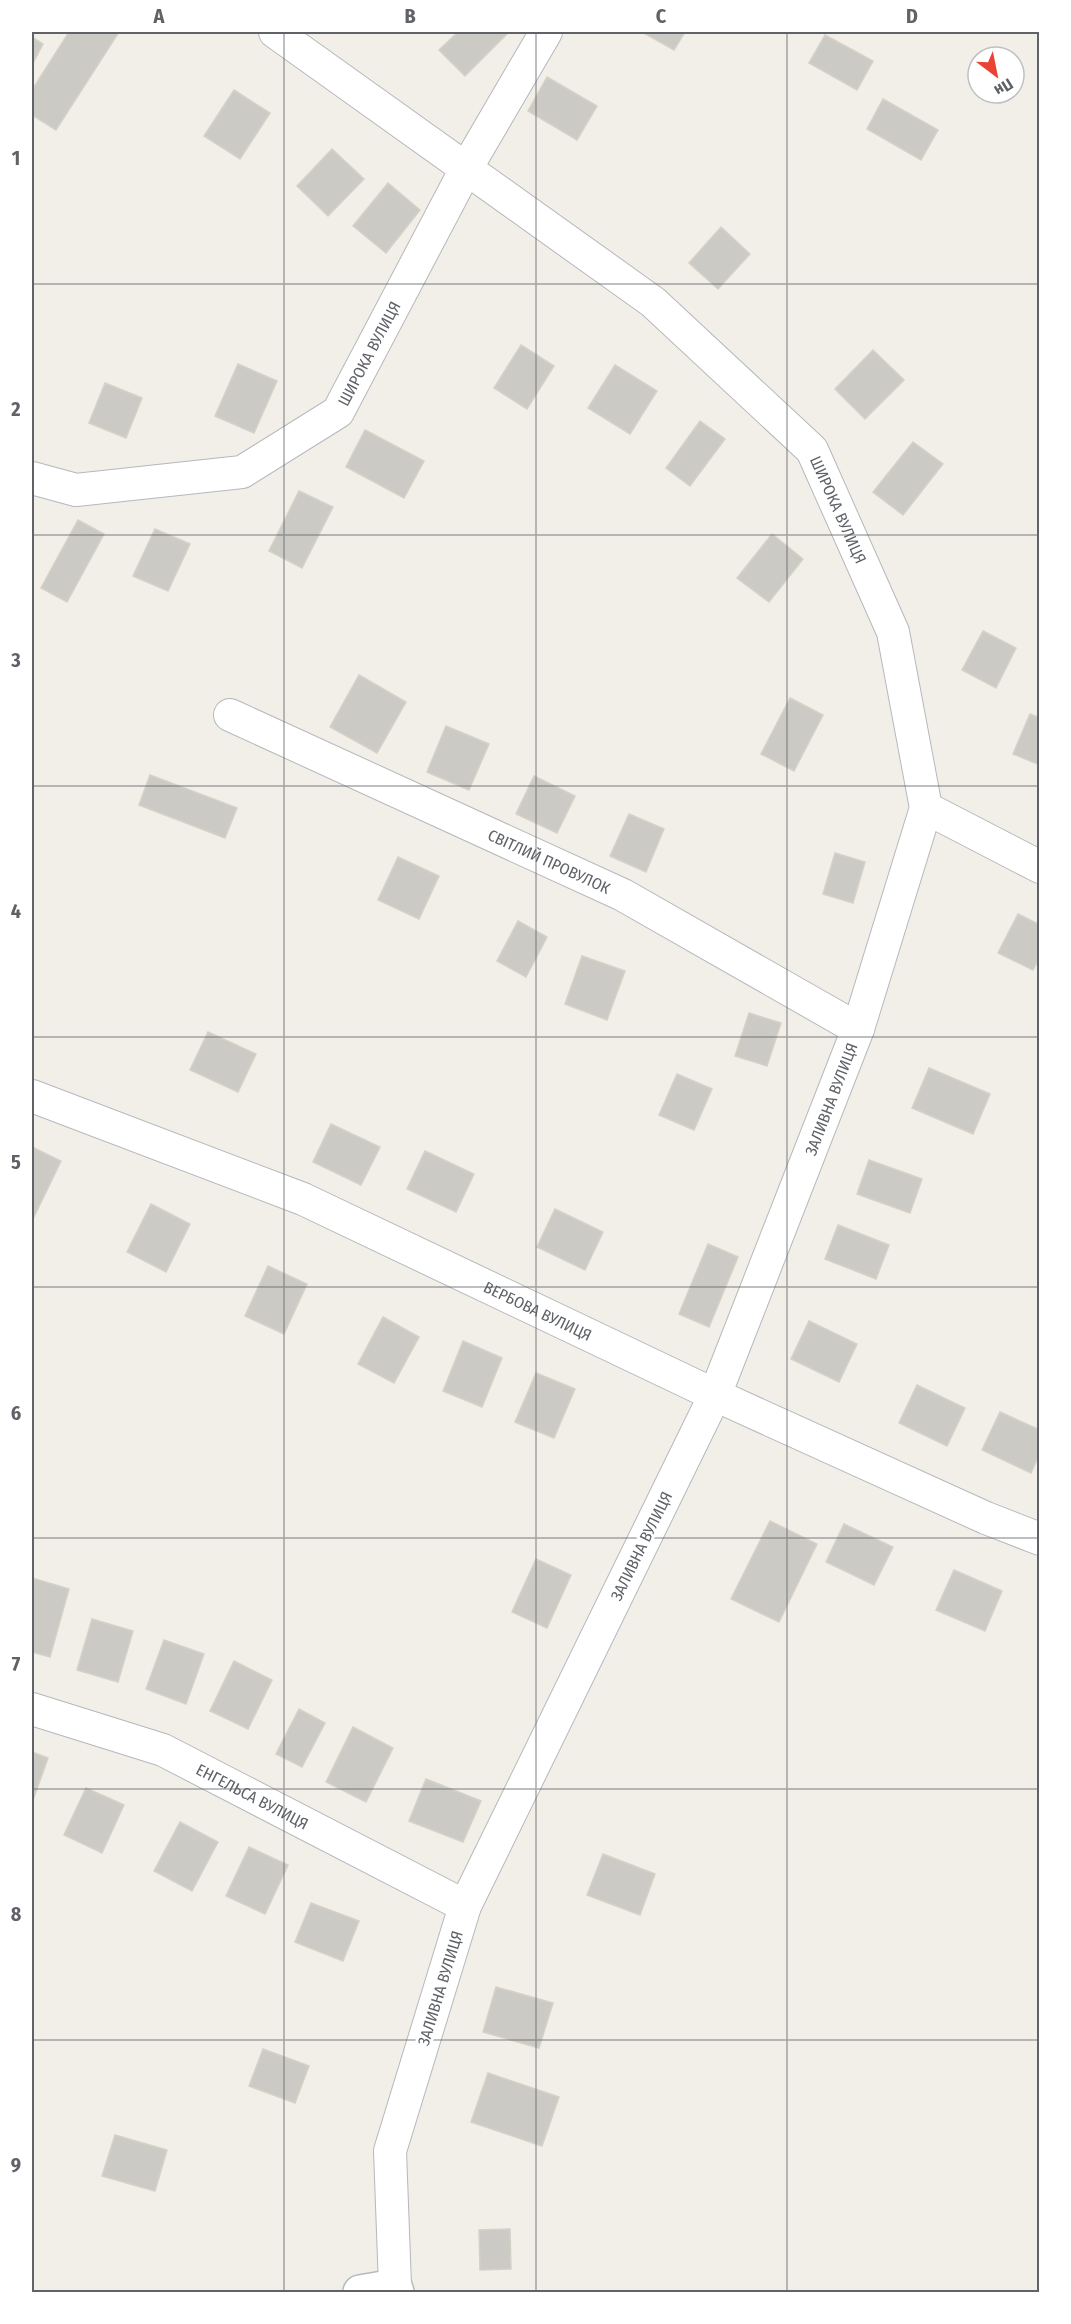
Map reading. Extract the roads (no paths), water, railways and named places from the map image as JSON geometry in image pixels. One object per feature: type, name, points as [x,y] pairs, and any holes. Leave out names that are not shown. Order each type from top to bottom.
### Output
[{"type":"street","name":"ШИРОКА ВУЛИЦЯ","points":[[275,32],[653,302],[812,450],[893,632],[926,808]]},
{"type":"street","name":"ШИРОКА ВУЛИЦЯ","points":[[32,477],[76,490],[242,472],[338,412],[467,167],[546,32]]},
{"type":"street","name":"СВІТЛИЙ ПРОВУЛОК","points":[[230,715],[623,896],[858,1029]]},
{"type":"street","points":[[926,808],[1040,867]]},
{"type":"street","name":"ЗАЛИВНА ВУЛИЦЯ","points":[[396,2289],[390,2151],[465,1906],[715,1395],[858,1029],[926,808]]},
{"type":"street","name":"ВЕРБОВА ВУЛИЦЯ","points":[[32,1096],[303,1199],[715,1395],[986,1518],[1040,1539]]},
{"type":"street","name":"ЕНГЕЛЬСА ВУЛИЦЯ","points":[[32,1709],[163,1750],[465,1906]]},
{"type":"street","points":[[360,2292],[396,2289]]}]
